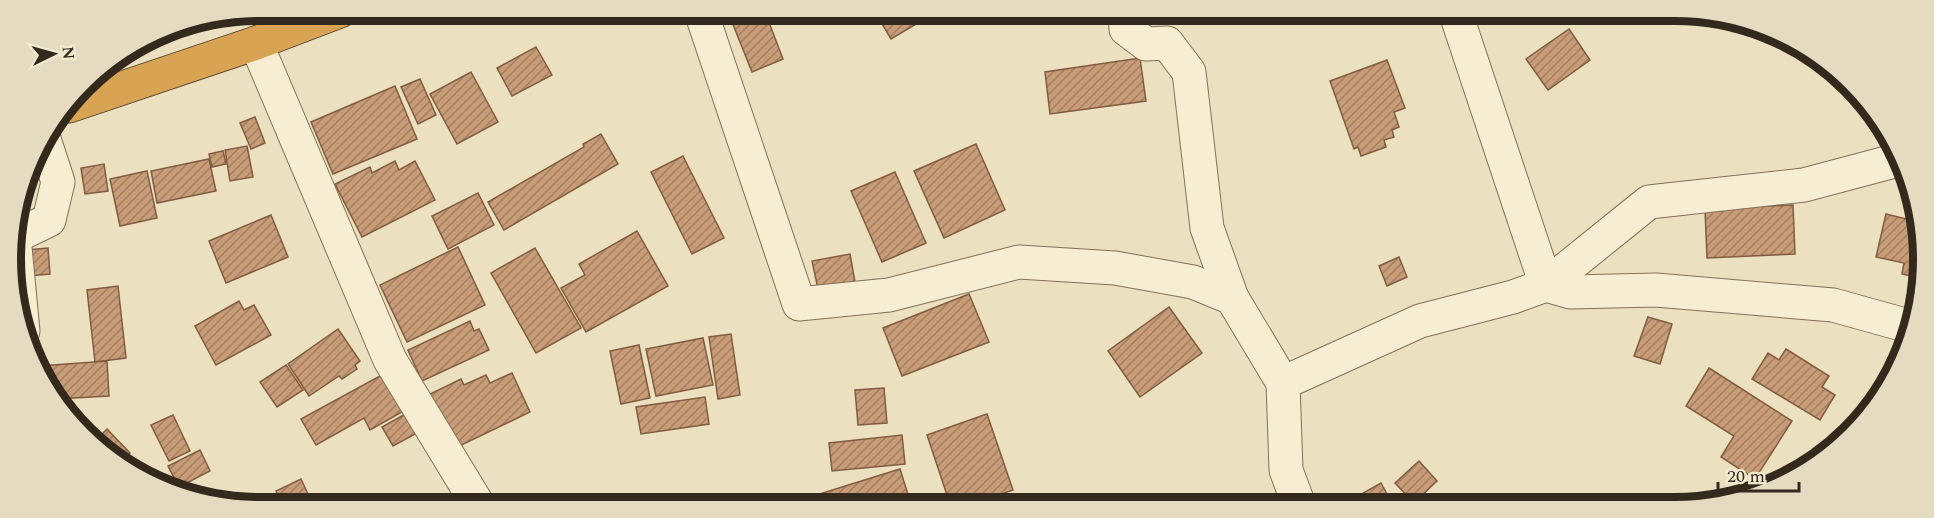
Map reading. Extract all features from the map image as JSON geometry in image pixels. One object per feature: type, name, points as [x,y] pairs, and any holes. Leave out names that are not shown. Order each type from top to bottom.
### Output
[{"type":"highway","points":[[80,102],[256,43],[308,21]]},
{"type":"street","points":[[704,21],[799,304],[889,295],[1019,262],[1115,268],[1192,282],[1233,298]]},
{"type":"street","points":[[1126,21],[1126,29],[1146,44],[1167,43],[1189,72],[1207,228],[1233,298],[1283,383],[1286,470],[1296,497]]},
{"type":"street","points":[[1458,21],[1546,285]]},
{"type":"street","points":[[256,43],[390,360],[473,497]]},
{"type":"street","points":[[23,233],[49,220],[58,182],[48,151]]},
{"type":"street","points":[[1283,383],[1420,321],[1513,297],[1546,285],[1649,202],[1804,185],[1892,162]]},
{"type":"street","points":[[1546,285],[1570,292],[1656,290],[1833,305],[1904,325]]},
{"type":"building","points":[[732,21],[768,21],[783,59],[752,72]]},
{"type":"building","points":[[880,21],[921,21],[891,39]]},
{"type":"building","points":[[1569,29],[1590,60],[1548,90],[1526,59]]},
{"type":"building","points":[[536,47],[552,75],[512,96],[497,68]]},
{"type":"building","points":[[1140,58],[1146,101],[1050,114],[1045,72]]},
{"type":"building","points":[[1387,60],[1405,108],[1394,112],[1399,127],[1392,130],[1394,137],[1384,140],[1386,147],[1361,156],[1358,147],[1354,149],[1330,81]]},
{"type":"building","points":[[471,72],[498,122],[457,144],[430,94]]},
{"type":"building","points":[[420,79],[436,115],[418,124],[401,87]]},
{"type":"building","points":[[395,86],[417,139],[333,174],[311,122]]},
{"type":"building","points":[[255,117],[265,143],[251,149],[240,123]]},
{"type":"building","points":[[601,134],[618,164],[504,230],[488,202],[584,147],[583,144]]},
{"type":"building","points":[[976,144],[1005,210],[944,238],[914,171]]},
{"type":"building","points":[[247,146],[253,177],[230,181],[225,150]]},
{"type":"building","points":[[223,151],[226,164],[212,167],[209,154]]},
{"type":"building","points":[[683,156],[724,238],[692,254],[651,172]]},
{"type":"building","points":[[209,159],[216,191],[157,203],[151,171]]},
{"type":"building","points":[[395,161],[399,170],[415,161],[435,200],[362,237],[335,184],[370,167],[372,173]]},
{"type":"building","points":[[104,164],[108,191],[85,194],[81,168]]},
{"type":"building","points":[[147,171],[157,218],[120,226],[110,179]]},
{"type":"building","points":[[895,172],[926,243],[882,262],[851,191]]},
{"type":"building","points":[[478,193],[494,225],[448,249],[432,216]]},
{"type":"building","points":[[1793,205],[1795,254],[1707,258],[1705,209]]},
{"type":"building","points":[[1886,214],[1909,220],[1913,259],[1912,276],[1902,274],[1904,263],[1876,257]]},
{"type":"building","points":[[271,215],[288,257],[226,283],[209,241]]},
{"type":"building","points":[[637,231],[668,286],[586,332],[561,288],[585,275],[579,264]]},
{"type":"building","points":[[458,247],[485,305],[407,342],[380,285]]},
{"type":"building","points":[[48,248],[50,274],[28,276],[26,250]]},
{"type":"building","points":[[535,248],[581,328],[536,353],[491,273]]},
{"type":"building","points":[[850,254],[855,282],[818,289],[812,261]]},
{"type":"building","points":[[1399,257],[1407,277],[1387,286],[1379,266]]},
{"type":"building","points":[[118,286],[126,358],[95,362],[87,290]]},
{"type":"building","points":[[969,294],[989,342],[902,376],[883,328]]},
{"type":"building","points":[[239,301],[244,310],[254,305],[271,335],[216,365],[195,326]]},
{"type":"building","points":[[1169,307],[1202,353],[1140,397],[1108,351]]},
{"type":"building","points":[[1648,317],[1672,324],[1660,364],[1634,356]]},
{"type":"building","points":[[470,321],[474,331],[479,329],[489,350],[422,381],[408,350]]},
{"type":"building","points":[[338,329],[360,361],[355,365],[357,369],[342,379],[339,376],[309,396],[288,364]]},
{"type":"building","points":[[731,334],[740,395],[718,399],[709,337]]},
{"type":"building","points":[[703,338],[713,385],[656,396],[646,349]]},
{"type":"building","points":[[639,345],[650,398],[621,404],[610,351]]},
{"type":"building","points":[[1786,349],[1829,376],[1822,387],[1835,395],[1820,420],[1752,379],[1768,353],[1779,360]]},
{"type":"building","points":[[107,361],[109,396],[66,398],[47,365]]},
{"type":"building","points":[[286,365],[303,390],[277,407],[260,382]]},
{"type":"building","points":[[1709,368],[1792,421],[1755,479],[1721,457],[1734,436],[1686,406]]},
{"type":"building","points":[[389,371],[409,408],[370,430],[364,418],[316,445],[301,419]]},
{"type":"building","points":[[512,373],[530,412],[453,449],[428,395],[461,379],[464,385],[486,375],[490,383]]},
{"type":"building","points":[[884,388],[887,423],[858,425],[855,390]]},
{"type":"building","points":[[705,397],[709,424],[641,434],[636,407]]},
{"type":"building","points":[[407,413],[417,433],[393,446],[382,427]]},
{"type":"building","points":[[987,414],[1013,490],[992,497],[948,497],[927,435]]},
{"type":"building","points":[[173,415],[190,451],[169,461],[151,425]]},
{"type":"building","points":[[107,429],[130,453],[126,457],[100,436]]},
{"type":"building","points":[[902,435],[905,464],[832,471],[829,443]]},
{"type":"building","points":[[200,450],[210,471],[184,485],[176,482],[168,466]]},
{"type":"building","points":[[1419,461],[1437,481],[1420,497],[1408,497],[1395,483]]},
{"type":"building","points":[[900,469],[909,497],[810,497]]},
{"type":"building","points":[[301,479],[309,497],[279,497],[276,491]]},
{"type":"building","points":[[1381,483],[1389,497],[1356,497]]}]
